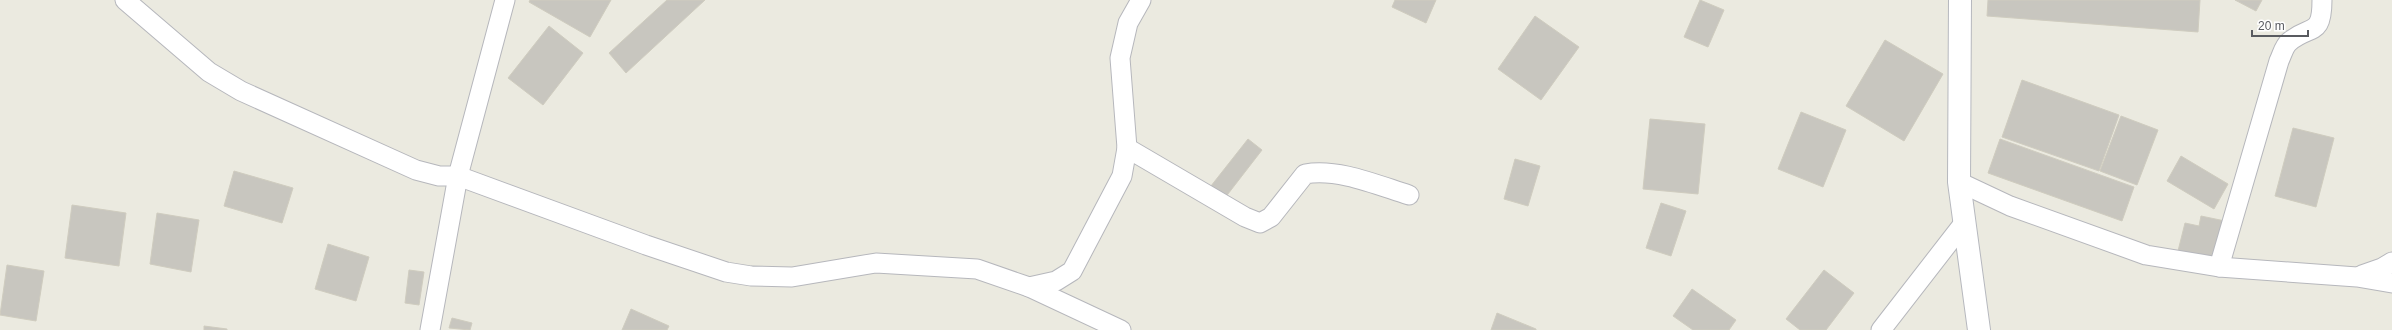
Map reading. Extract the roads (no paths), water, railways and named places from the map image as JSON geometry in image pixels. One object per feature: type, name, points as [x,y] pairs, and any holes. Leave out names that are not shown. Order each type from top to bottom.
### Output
[{"type":"street","points":[[124,0],[209,72],[241,91],[416,170],[439,176],[458,176],[646,245],[726,272],[751,276],[792,277],[858,265],[899,262],[977,269],[1029,287],[1121,330]]},
{"type":"street","points":[[430,330],[458,176],[505,0]]},
{"type":"street","points":[[1029,287],[1056,281],[1072,270],[1122,176],[1127,148],[1120,58],[1128,23],[1141,0]]},
{"type":"street","points":[[1960,0],[1959,182],[1979,330]]},
{"type":"street","points":[[2219,267],[2279,61],[2287,43],[2298,36],[2312,31],[2320,23],[2322,0]]},
{"type":"street","points":[[1127,148],[1245,217],[1260,223],[1271,216],[1305,174],[1318,172],[1368,182],[1409,195]]},
{"type":"street","points":[[1959,182],[2010,206],[2146,255],[2219,267],[2357,277],[2392,282]]},
{"type":"street","points":[[1881,330],[1964,223]]},
{"type":"street","points":[[2357,277],[2382,268],[2392,262]]}]
